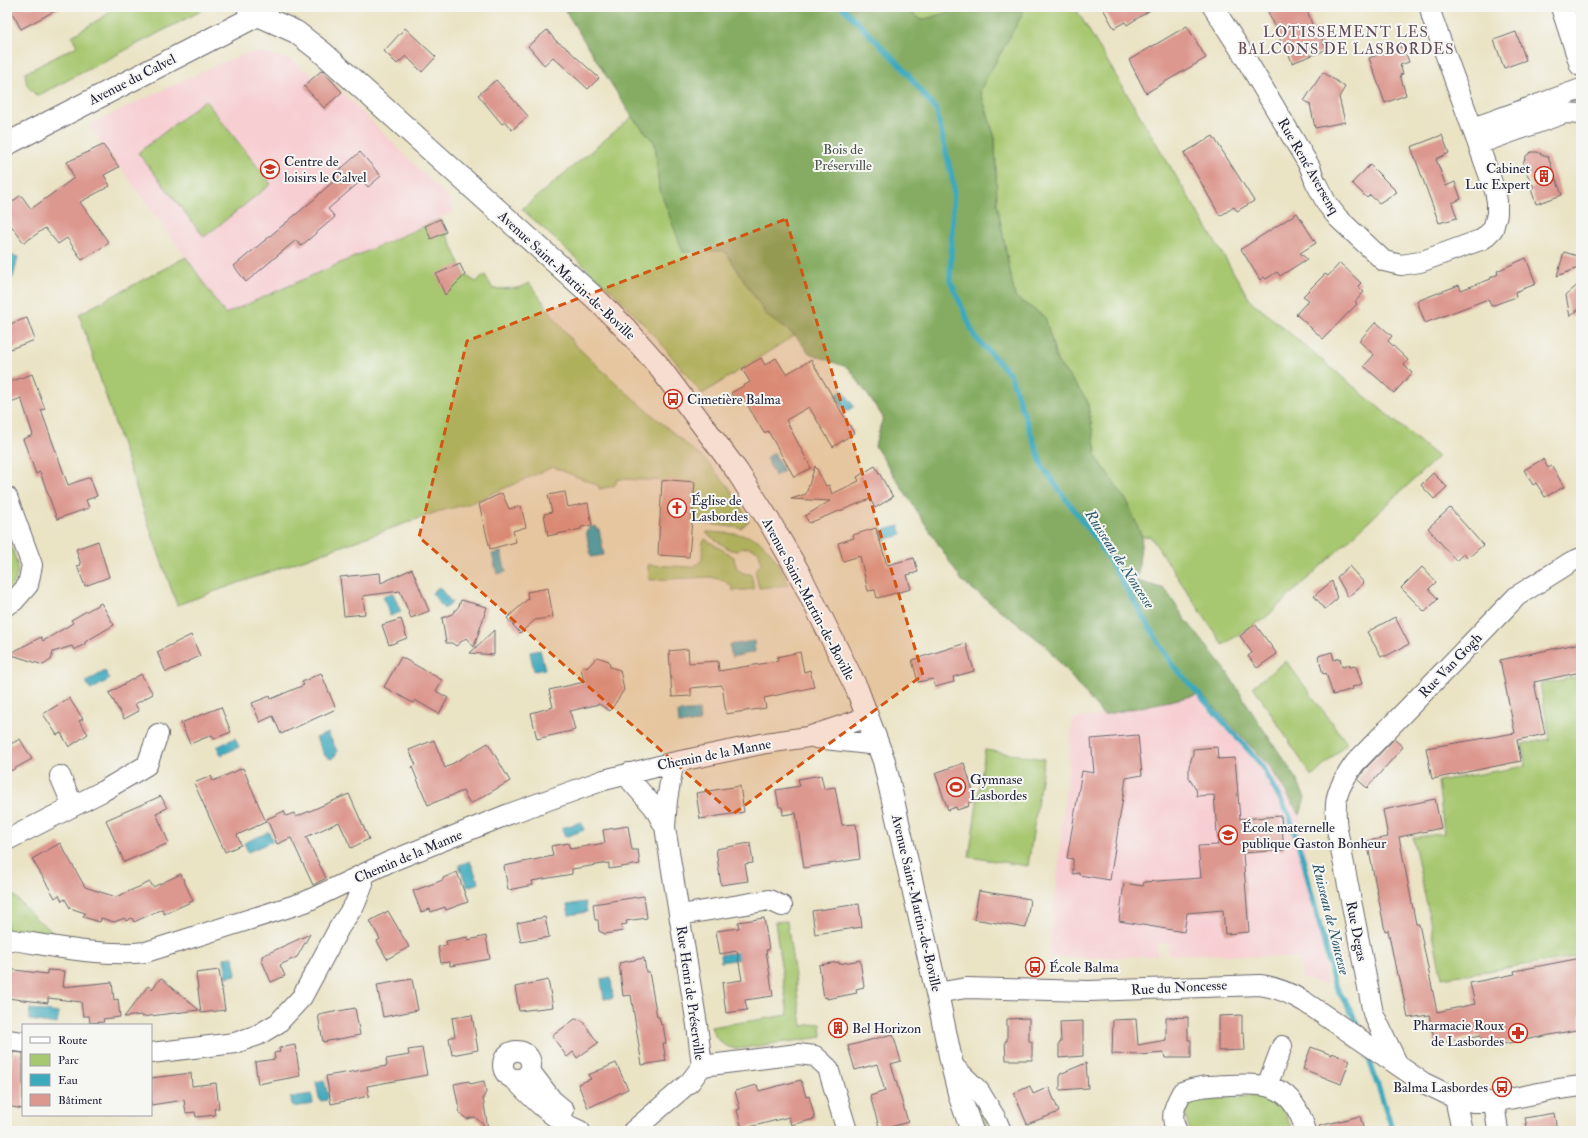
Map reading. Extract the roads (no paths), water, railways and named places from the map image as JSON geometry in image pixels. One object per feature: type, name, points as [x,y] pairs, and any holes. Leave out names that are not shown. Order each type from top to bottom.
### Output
[{"type":"street","name":"Avenue du Calvel","points":[[7,129],[213,22],[237,7]]},
{"type":"street","name":"Rue René Aversenq","points":[[1212,7],[1240,49],[1310,167],[1315,182],[1338,218],[1384,261],[1401,265],[1420,262],[1483,239],[1493,229],[1498,214],[1497,201],[1430,7]]},
{"type":"street","points":[[1562,7],[1581,65]]},
{"type":"street","name":"Avenue du Calvel","points":[[7,144],[253,11]]},
{"type":"street","name":"Avenue Saint-Martin-de-Boville","points":[[253,11],[296,32],[323,52],[594,297],[641,345],[703,424],[737,471],[769,521],[808,591],[857,689],[884,761],[952,1065],[960,1097],[972,1131]]},
{"type":"street","points":[[1475,136],[1581,89]]},
{"type":"street","points":[[1475,136],[1565,113],[1581,114]]},
{"type":"street","points":[[7,497],[32,565],[28,585],[14,601],[7,605]]},
{"type":"street","name":"Rue Van Gogh","points":[[1338,792],[1355,763],[1517,596],[1571,562],[1581,558]]},
{"type":"street","name":"Chemin de la Manne","points":[[7,939],[104,953],[126,954],[146,952],[305,902],[395,860],[509,814],[604,780],[671,763],[766,743],[808,737],[868,717]]},
{"type":"street","points":[[7,840],[73,806],[147,764],[158,734]]},
{"type":"street","name":"Chemin de la Manne","points":[[808,737],[878,745]]},
{"type":"street","name":"Rue Henri de Préserville","points":[[644,1127],[690,1082],[702,1066],[680,915],[665,827],[667,800],[672,771],[671,763]]},
{"type":"street","name":"Rue Henri de Préserville","points":[[629,773],[631,781],[654,807],[665,827]]},
{"type":"street","points":[[60,776],[73,806]]},
{"type":"street","name":"Rue Degas","points":[[1338,792],[1335,810],[1337,829],[1373,1013],[1394,1063]]},
{"type":"street","points":[[152,1053],[235,1043],[258,1035],[278,1022],[302,997],[339,928],[355,904],[360,894],[362,884],[360,876]]},
{"type":"street","points":[[331,890],[336,904],[339,928]]},
{"type":"street","points":[[680,915],[768,900],[782,906]]},
{"type":"street","name":"Rue du Noncesse","points":[[937,993],[966,988],[1089,991],[1242,984],[1269,986],[1292,994],[1318,1010],[1424,1083],[1455,1098],[1473,1102],[1494,1102],[1581,1086]]},
{"type":"street","points":[[7,1040],[22,1042]]},
{"type":"street","points":[[1267,1086],[1282,1046]]},
{"type":"street","points":[[702,1066],[798,1054],[815,1056],[828,1068],[847,1131]]},
{"type":"street","points":[[952,1065],[979,1091],[1001,1131]]},
{"type":"street","points":[[522,1075],[531,1097],[564,1124],[581,1131]]},
{"type":"street","points":[[1177,1131],[1172,1124],[1174,1107],[1182,1092],[1195,1087],[1252,1084],[1267,1086],[1284,1093],[1292,1100],[1297,1108],[1306,1131]]},
{"type":"street","points":[[1455,1098],[1462,1131]]},
{"type":"street","points":[[1494,1102],[1498,1131]]},
{"type":"water","points":[[7,255],[18,257],[13,278],[7,276]]},
{"type":"water","points":[[843,390],[854,407],[845,412],[835,396]]},
{"type":"water","points":[[774,453],[784,471],[775,476],[766,458]]},
{"type":"water","points":[[596,526],[596,529],[599,529],[604,555],[591,557],[586,531],[589,531],[588,527]]},
{"type":"water","points":[[899,526],[902,535],[883,540],[880,531]]},
{"type":"water","points":[[501,552],[506,572],[497,574],[492,554]]},
{"type":"water","points":[[439,587],[452,603],[444,609],[432,593]]},
{"type":"water","points":[[393,593],[401,612],[390,616],[383,596]]},
{"type":"water","points":[[754,641],[755,652],[732,657],[729,645]]},
{"type":"water","points":[[540,650],[545,669],[534,671],[530,652]]},
{"type":"water","points":[[105,671],[110,679],[91,690],[86,682]]},
{"type":"water","points":[[699,710],[700,722],[679,724],[678,712]]},
{"type":"water","points":[[328,733],[337,751],[336,755],[331,759],[325,756],[316,738]]},
{"type":"water","points":[[235,738],[239,747],[221,755],[217,747]]},
{"type":"water","points":[[581,822],[584,830],[565,837],[562,828]]},
{"type":"water","points":[[269,832],[273,841],[248,852],[244,843]]},
{"type":"water","points":[[470,861],[479,883],[467,887],[459,865]]},
{"type":"water","points":[[585,902],[587,912],[569,915],[567,905]]},
{"type":"water","points":[[740,952],[741,959],[721,962],[720,955]]},
{"type":"water","points":[[233,957],[236,975],[227,977],[224,958]]},
{"type":"water","points":[[611,977],[613,998],[604,999],[601,979]]},
{"type":"water","points":[[30,1009],[59,1013],[57,1024],[29,1020]]},
{"type":"water","points":[[324,1080],[328,1096],[327,1100],[321,1101],[316,1082]]},
{"type":"water","points":[[312,1094],[313,1104],[292,1107],[291,1097]]},
{"type":"waterway","name":"Ruisseau de Noncesse","points":[[842,7],[903,68],[936,110],[954,186],[950,280],[975,337],[1010,374],[1043,468],[1099,543],[1171,663],[1260,763],[1289,815],[1303,859],[1334,983],[1357,1022],[1361,1032]]},
{"type":"waterway","name":"Ruisseau de Noncesse","points":[[1366,1050],[1393,1131]]},
{"type":"place","name":"Centre de loisirs le Calvel","points":[[270,169]]},
{"type":"place","name":"Cabinet Luc Expert","points":[[1544,176]]},
{"type":"place","name":"Cimetière Balma","points":[[673,399]]},
{"type":"place","name":"Église de Lasbordes","points":[[677,508]]},
{"type":"place","name":"Gymnase Lasbordes","points":[[956,787]]},
{"type":"place","name":"École maternelle publique Gaston Bonheur","points":[[1228,835]]},
{"type":"place","name":"École Balma","points":[[1035,967]]},
{"type":"place","name":"Bel Horizon","points":[[838,1028]]},
{"type":"place","name":"Pharmacie Roux de Lasbordes","points":[[1518,1033]]},
{"type":"place","name":"Balma Lasbordes","points":[[1502,1087]]},
{"type":"district","name":"LOTISSEMENT LES BALCONS DE LASBORDES","points":[[1346,40]]},
{"type":"park label","name":"Bois de Préserville","points":[[843,158]]}]
